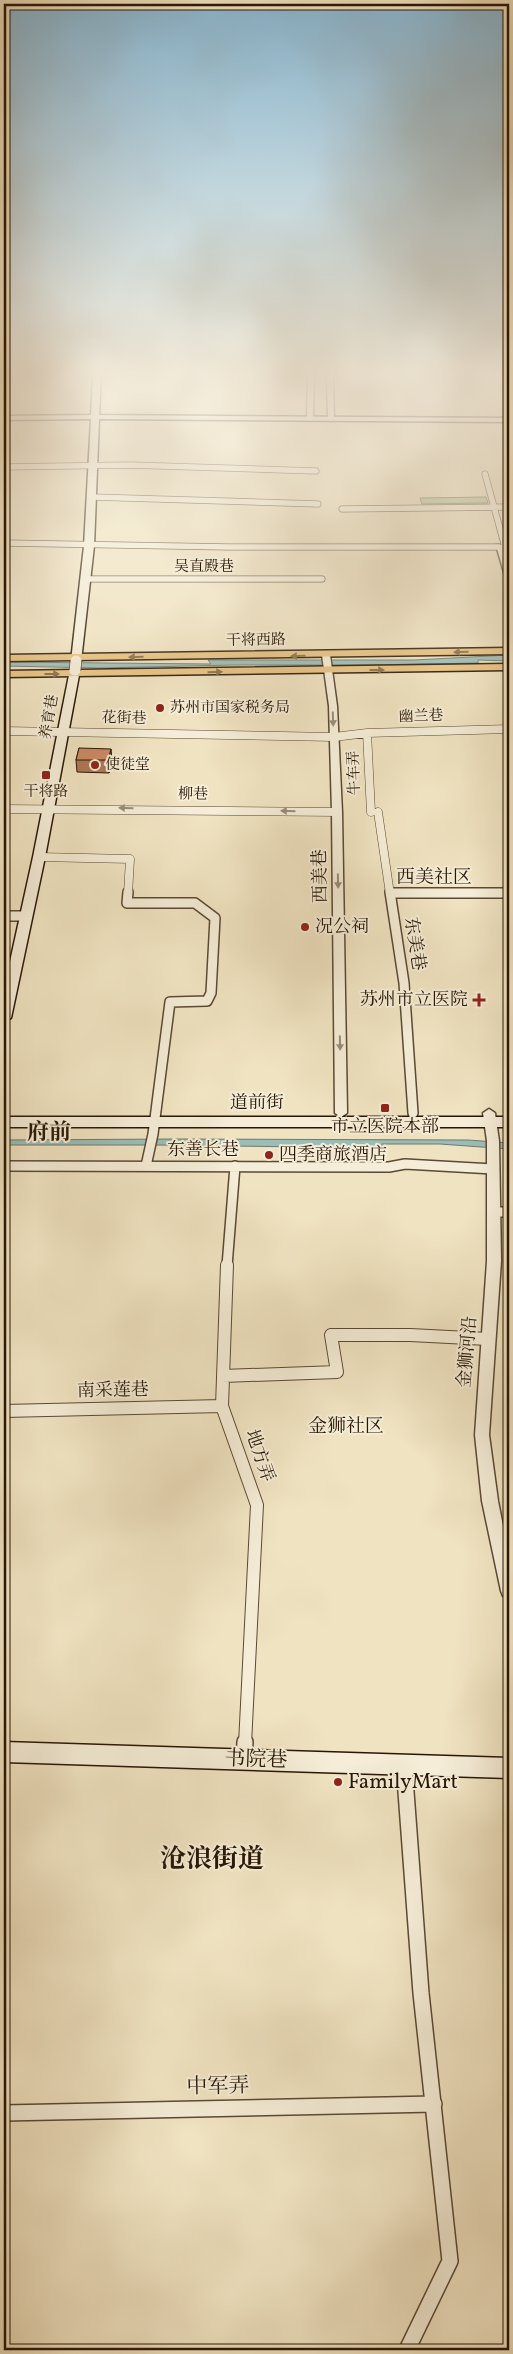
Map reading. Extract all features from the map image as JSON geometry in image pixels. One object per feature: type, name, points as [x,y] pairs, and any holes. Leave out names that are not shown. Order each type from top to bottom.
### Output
[{"type":"main road","name":"养育巷","points":[[4,1018],[49,809],[75,666],[86,579],[92,484]]},
{"type":"main road","name":"干将西路","points":[[4,658],[75,666],[328,663],[509,651]]},
{"type":"main road","name":"干将西路","points":[[4,674],[75,666],[328,663],[509,667]]},
{"type":"main road","name":"道前街","points":[[4,1113],[154,1123],[341,1113],[413,1113],[490,1118],[509,1122]]},
{"type":"main road","name":"道前街","points":[[4,1122],[154,1123],[490,1118],[509,1113]]},
{"type":"main road","name":"书院巷","points":[[4,1752],[509,1768]]},
{"type":"street","points":[[488,484],[505,547],[509,576]]},
{"type":"street","points":[[92,497],[318,504]]},
{"type":"street","points":[[342,509],[509,507]]},
{"type":"street","points":[[4,543],[89,546],[505,547]]},
{"type":"street","name":"吴直殿巷","points":[[86,579],[322,579]]},
{"type":"street","name":"西美巷","points":[[328,663],[334,736],[337,812],[341,1113]]},
{"type":"street","name":"幽兰巷","points":[[334,736],[367,733],[509,730]]},
{"type":"street","name":"花街巷","points":[[4,731],[334,736]]},
{"type":"street","name":"牛车弄","points":[[367,733],[374,812]]},
{"type":"street","name":"柳巷","points":[[4,809],[201,809],[337,812]]},
{"type":"street","name":"东美巷","points":[[374,812],[391,893],[404,984],[413,1113]]},
{"type":"street","points":[[39,857],[130,859],[127,903],[195,903],[215,918],[211,993],[207,1001],[170,1002],[154,1123],[146,1166]]},
{"type":"street","points":[[391,893],[509,893]]},
{"type":"street","points":[[4,916],[25,916]]},
{"type":"street","name":"金狮河沿","points":[[490,1118],[493,1145],[495,1212],[482,1435],[490,1501],[509,1591]]},
{"type":"street","name":"东善长巷","points":[[4,1166],[389,1167],[405,1164],[493,1169]]},
{"type":"street","name":"地方弄","points":[[235,1166],[228,1235],[222,1406],[257,1505],[244,1759]]},
{"type":"street","points":[[495,1212],[509,1212]]},
{"type":"street","points":[[223,1376],[337,1372],[331,1335],[410,1335],[488,1339]]},
{"type":"street","name":"南采莲巷","points":[[4,1411],[222,1406]]},
{"type":"street","points":[[404,1765],[422,1993],[450,2261],[407,2350]]},
{"type":"street","name":"中军弄","points":[[4,2113],[434,2104]]},
{"type":"green space","points":[[486,497],[488,503],[422,504],[420,498]]},
{"type":"water","points":[[509,655],[509,661],[478,660],[478,663],[99,668],[4,666],[4,662],[211,664],[208,660],[414,660]]},
{"type":"water","points":[[4,1140],[468,1140],[509,1143],[509,1149],[440,1144],[382,1144],[382,1148],[4,1145]]},
{"type":"building","points":[[79,748],[111,749],[108,760],[76,760]]},
{"type":"place","name":"苏州市国家税务局","points":[[160,708]]},
{"type":"place","name":"使徒堂","points":[[95,765]]},
{"type":"place","name":"干将路","points":[[46,775]]},
{"type":"place","name":"况公祠","points":[[305,927]]},
{"type":"place","name":"苏州市立医院","points":[[479,1000]]},
{"type":"place","name":"市立医院本部","points":[[385,1108]]},
{"type":"place","name":"四季商旅酒店","points":[[269,1155]]},
{"type":"place","name":"FamilyMart","points":[[338,1782]]},
{"type":"district","name":"西美社区","points":[[434,878]]},
{"type":"district","name":"府前","points":[[49,1133]]},
{"type":"district","name":"金狮社区","points":[[346,1427]]},
{"type":"district","name":"沧浪街道","points":[[212,1860]]}]
